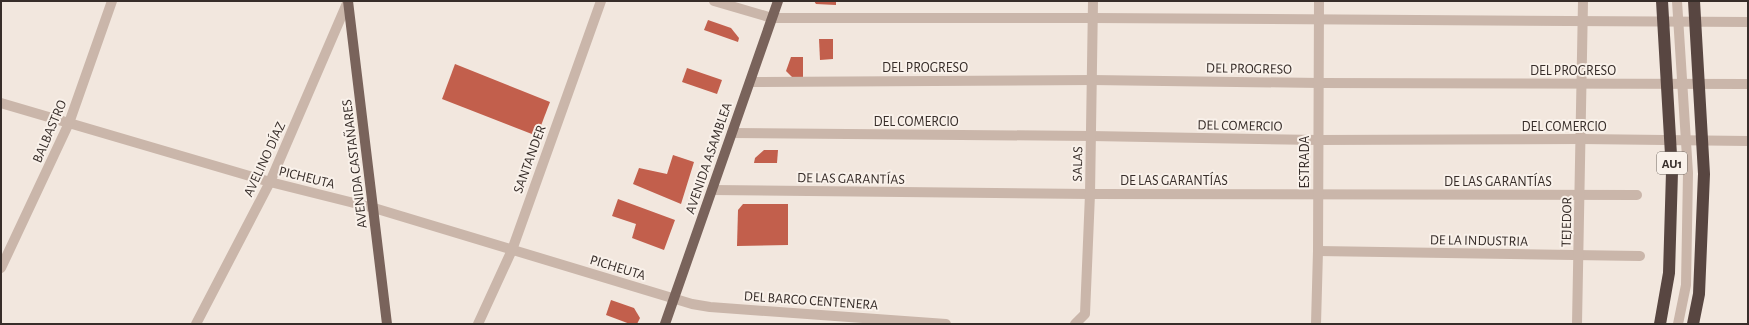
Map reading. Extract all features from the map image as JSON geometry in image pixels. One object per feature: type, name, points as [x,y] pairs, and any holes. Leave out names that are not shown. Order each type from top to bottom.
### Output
[{"type":"highway","name":"AU1","points":[[1660,324],[1669,272],[1672,172],[1662,1]]},
{"type":"highway","name":"AU1","points":[[1693,324],[1698,294],[1704,174],[1694,1]]},
{"type":"main road","name":"AVENIDA CASTAÑARES","points":[[348,1],[387,324]]},
{"type":"main road","name":"AVENIDA ASAMBLEA","points":[[665,324],[778,1]]},
{"type":"street","name":"BALBASTRO","points":[[1,268],[70,123],[112,1]]},
{"type":"street","name":"AVELINO DÍAZ","points":[[196,324],[270,182],[348,1]]},
{"type":"street","name":"SANTANDER","points":[[478,324],[512,250],[601,1]]},
{"type":"street","points":[[714,1],[772,18],[1093,18],[1748,22]]},
{"type":"street","name":"SALAS","points":[[1075,324],[1085,314],[1090,194],[1093,1]]},
{"type":"street","name":"ESTRADA","points":[[1316,324],[1318,251],[1319,1]]},
{"type":"street","name":"TEJEDOR","points":[[1577,324],[1583,1]]},
{"type":"street","points":[[1677,1],[1688,173],[1686,285],[1678,324]]},
{"type":"street","name":"DEL PROGRESO","points":[[750,82],[1092,80],[1581,85],[1748,84]]},
{"type":"street","name":"PICHEUTA","points":[[1,103],[270,182],[374,208],[674,299]]},
{"type":"street","name":"DEL COMERCIO","points":[[732,133],[1091,136],[1318,140],[1581,139],[1748,141]]},
{"type":"street","name":"DE LAS GARANTÍAS","points":[[712,190],[1090,194],[1637,195]]},
{"type":"street","name":"DE LA INDUSTRIA","points":[[1318,251],[1640,256]]},
{"type":"street","name":"DEL BARCO CENTENERA","points":[[674,299],[710,307],[946,324]]},
{"type":"building","points":[[814,1],[836,1],[836,5],[816,4]]},
{"type":"building","points":[[708,20],[731,28],[739,38],[738,42],[704,30]]},
{"type":"building","points":[[819,39],[833,39],[833,59],[820,60]]},
{"type":"building","points":[[791,57],[803,57],[803,77],[792,77],[786,71]]},
{"type":"building","points":[[455,64],[550,102],[537,136],[442,99]]},
{"type":"building","points":[[687,68],[722,80],[717,94],[682,82]]},
{"type":"building","points":[[764,150],[778,150],[777,163],[754,163],[755,158]]},
{"type":"building","points":[[673,155],[694,162],[681,204],[633,184],[639,168],[667,174]]},
{"type":"building","points":[[618,199],[675,220],[664,250],[632,238],[636,224],[612,216]]},
{"type":"building","points":[[743,204],[788,204],[788,245],[737,246],[738,210]]},
{"type":"building","points":[[611,300],[634,308],[640,318],[637,324],[630,324],[606,315]]}]
